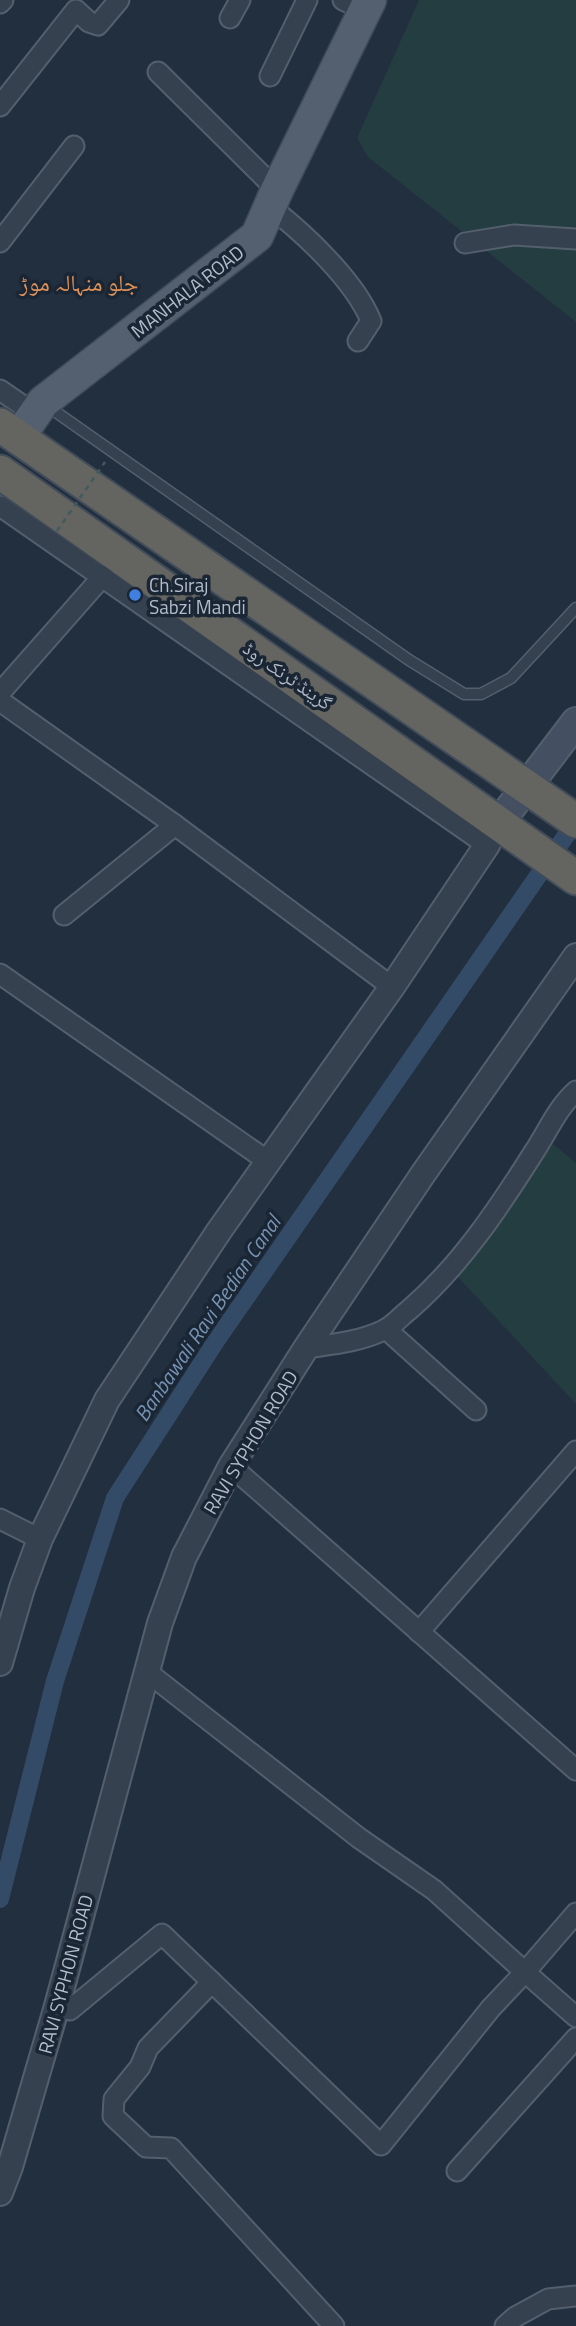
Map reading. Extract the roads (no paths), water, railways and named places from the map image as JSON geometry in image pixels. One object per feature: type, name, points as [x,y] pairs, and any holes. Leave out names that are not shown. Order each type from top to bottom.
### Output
[{"type":"highway","points":[[24,420],[576,821]]},
{"type":"highway","name":"گرینڈ ٹرنک روڈ","points":[[0,472],[497,833],[576,877]]},
{"type":"main road","name":"MANHALA ROAD","points":[[24,420],[257,236],[359,3]]},
{"type":"main road","points":[[497,833],[533,791],[576,722]]},
{"type":"street","points":[[0,106],[76,10],[89,22],[98,25],[119,0]]},
{"type":"street","points":[[230,18],[240,0]]},
{"type":"street","points":[[270,76],[307,0]]},
{"type":"street","points":[[158,72],[365,305],[371,321],[358,341]]},
{"type":"street","points":[[0,242],[74,146]]},
{"type":"street","points":[[465,243],[514,235],[576,239]]},
{"type":"street","points":[[0,390],[24,420]]},
{"type":"street","points":[[0,506],[497,833],[392,987],[219,1231],[107,1400],[40,1539],[0,1663]]},
{"type":"street","points":[[0,693],[103,576]]},
{"type":"street","points":[[0,701],[175,825],[392,987]]},
{"type":"street","points":[[64,915],[175,825]]},
{"type":"street","name":"RAVI SYPHON ROAD","points":[[0,2193],[57,2006],[146,1671],[184,1557],[231,1466],[306,1348],[423,1174],[576,956]]},
{"type":"street","points":[[0,974],[269,1162]]},
{"type":"street","points":[[306,1348],[351,1342],[386,1329],[449,1272],[521,1171],[554,1116],[576,1091]]},
{"type":"street","points":[[386,1329],[477,1410]]},
{"type":"street","points":[[419,1632],[576,1451]]},
{"type":"street","points":[[231,1466],[576,1770]]},
{"type":"street","points":[[0,1519],[40,1539]]},
{"type":"street","points":[[146,1671],[359,1838],[434,1889],[576,2017]]},
{"type":"street","points":[[57,2006],[70,2010],[162,1934],[381,2145],[491,2008],[576,1913]]},
{"type":"street","points":[[212,1982],[148,2048],[140,2067],[114,2099],[113,2116],[146,2147],[171,2148],[334,2326]]},
{"type":"street","points":[[457,2171],[576,2038]]},
{"type":"street","points":[[505,2326],[514,2317],[548,2298],[576,2296]]},
{"type":"lane","points":[[24,420],[464,694],[481,694],[512,678],[576,608]]},
{"type":"waterway","name":"Banbawali Ravi Bedian Canal","points":[[0,1899],[55,1681],[115,1498],[216,1341],[576,821]]},
{"type":"place","name":"Ch.Siraj Sabzi Mandi","points":[[135,595]]},
{"type":"district","name":"جلو منہالہ موڑ","points":[[79,282]]}]
